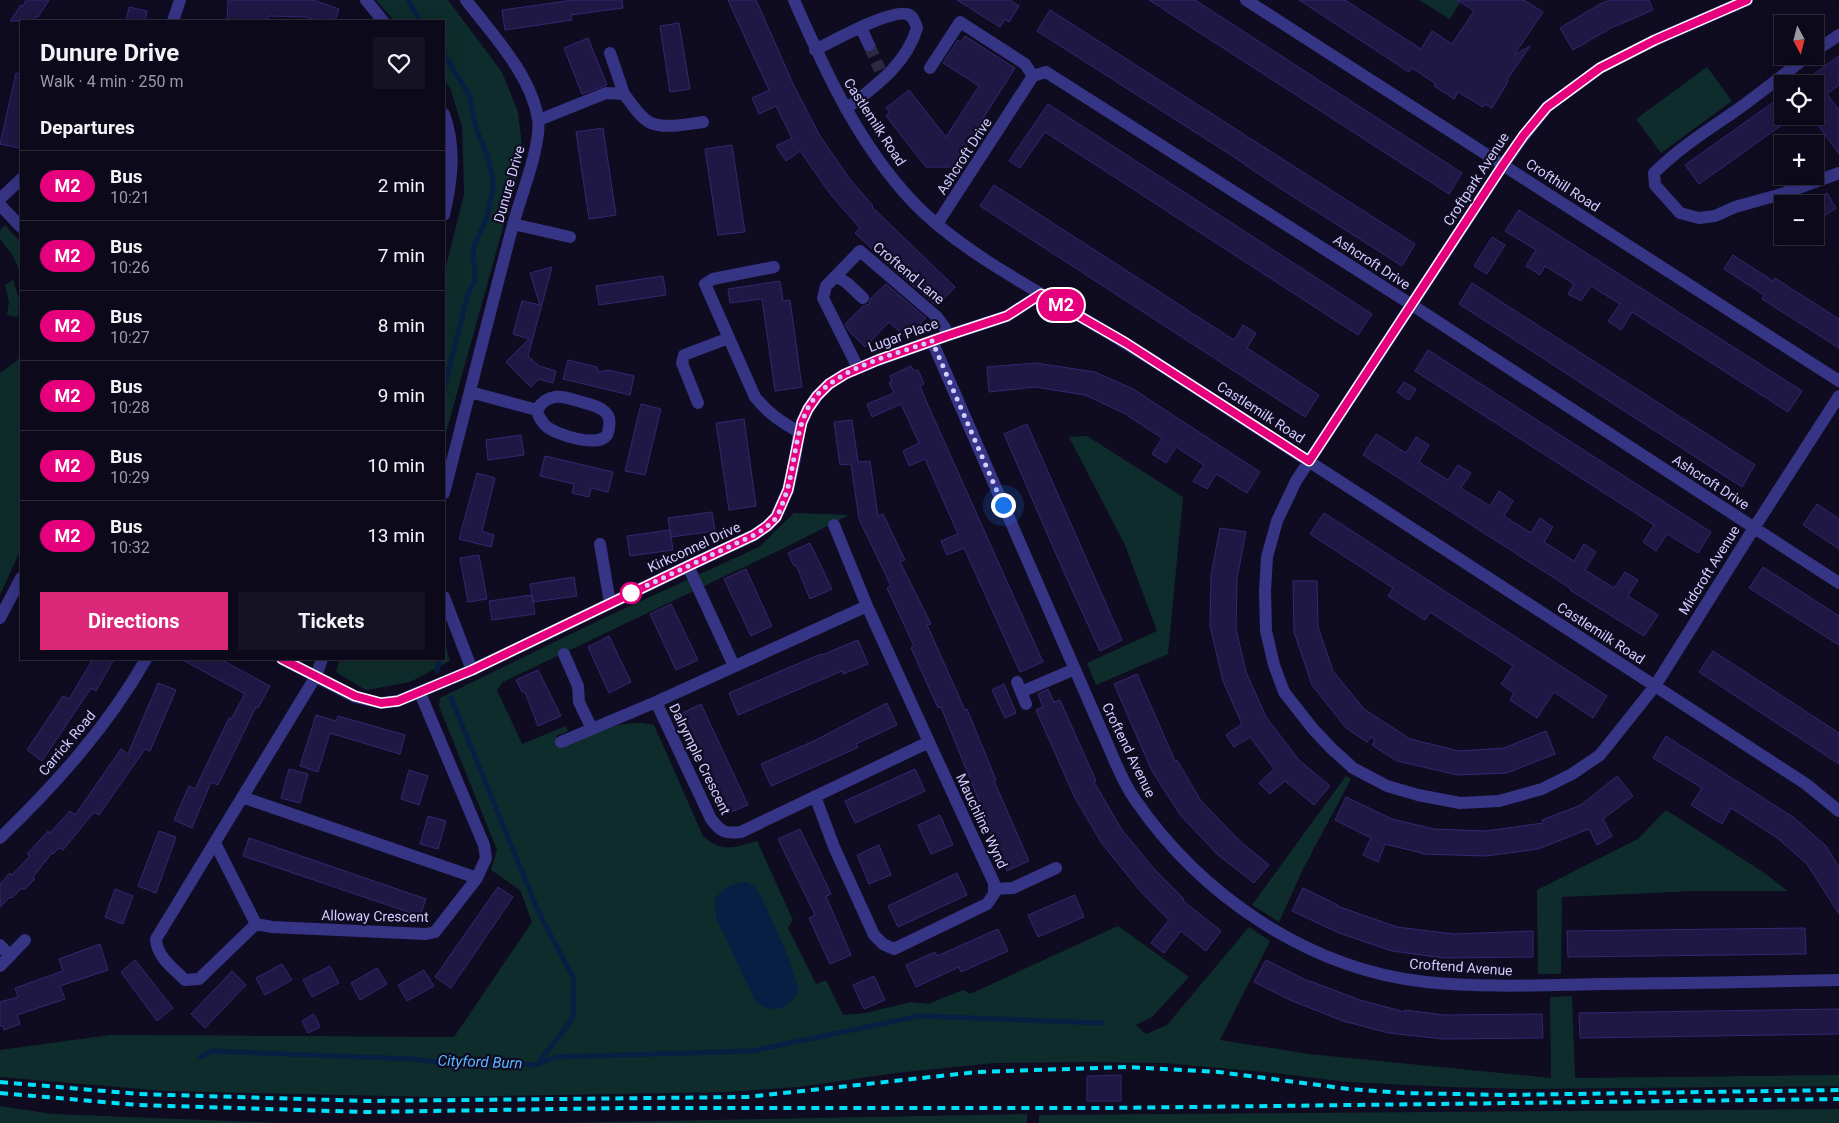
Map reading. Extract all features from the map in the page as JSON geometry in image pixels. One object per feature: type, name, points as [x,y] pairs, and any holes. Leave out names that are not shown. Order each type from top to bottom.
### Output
[{"type":"street","points":[[173,20],[180,0]]},
{"type":"street","points":[[366,0],[382,20]]},
{"type":"street","name":"Dunure Drive","points":[[445,489],[513,224],[536,148],[538,120],[530,88],[466,0]]},
{"type":"street","name":"Castlemilk Road","points":[[794,0],[816,50],[846,109],[880,161],[913,202],[937,224],[991,264],[1126,343],[1806,784],[1839,811]]},
{"type":"street","name":"Crofthill Road","points":[[1246,0],[1839,380]]},
{"type":"street","name":"Croftpark Avenue","points":[[1309,461],[1503,165],[1523,136],[1547,107],[1600,68],[1655,40],[1747,0]]},
{"type":"street","points":[[816,50],[888,16],[907,14],[912,17],[917,28],[914,40],[907,53],[846,109]]},
{"type":"street","points":[[930,68],[960,22],[1025,64],[1034,76]]},
{"type":"street","points":[[861,28],[869,45]]},
{"type":"street","points":[[1824,45],[1839,35]]},
{"type":"street","points":[[610,54],[624,94],[651,123],[671,126],[703,122]]},
{"type":"street","points":[[1796,65],[1734,112],[1691,141],[1654,173],[1655,185],[1680,212],[1699,218],[1715,216],[1735,207],[1782,194],[1839,173]]},
{"type":"street","name":"Ashcroft Drive","points":[[937,224],[1034,76],[1046,72],[1412,305],[1839,583]]},
{"type":"street","points":[[538,120],[606,93],[624,94]]},
{"type":"street","points":[[445,210],[452,174],[447,130]]},
{"type":"street","points":[[0,198],[20,180]]},
{"type":"street","points":[[0,205],[20,226]]},
{"type":"street","points":[[513,224],[570,237]]},
{"type":"street","name":"Croftend Lane","points":[[858,368],[823,298],[826,286],[860,251],[937,317],[945,328],[946,336]]},
{"type":"street","points":[[774,267],[713,279],[705,284],[755,397],[774,418],[799,432]]},
{"type":"street","points":[[836,276],[847,283],[863,298]]},
{"type":"street","name":"Lugar Place","points":[[799,432],[808,409],[817,396],[829,384],[845,374],[932,341],[1007,316],[1041,294]]},
{"type":"street","points":[[698,403],[682,363],[684,355],[729,338]]},
{"type":"street","name":"Croftend Avenue","points":[[932,341],[1132,797],[1164,838],[1203,878],[1252,917],[1306,949],[1363,970],[1425,982],[1502,986],[1839,980]]},
{"type":"street","points":[[470,392],[537,410]]},
{"type":"street","name":"Midcroft Avenue","points":[[1309,461],[1296,481],[1277,521],[1267,557],[1265,591],[1266,631],[1274,665],[1284,692],[1313,729],[1353,768],[1387,786],[1418,795],[1460,802],[1499,800],[1542,788],[1572,774],[1600,755],[1655,686],[1839,396]]},
{"type":"street","points":[[555,397],[564,397],[598,407],[606,413],[610,422],[607,434],[600,440],[591,442],[556,432],[547,428],[537,410],[545,400],[555,397]]},
{"type":"street","name":"Kirkconnel Drive","points":[[284,660],[355,696],[381,703],[398,701],[472,670],[754,535],[767,526],[776,517],[788,490],[799,432]]},
{"type":"street","points":[[834,525],[867,606],[929,742]]},
{"type":"street","points":[[600,544],[610,604]]},
{"type":"street","points":[[688,566],[734,666]]},
{"type":"street","points":[[0,618],[20,580]]},
{"type":"street","points":[[445,600],[472,670]]},
{"type":"street","name":"Dalrymple Crescent","points":[[867,606],[656,702],[711,819],[718,828],[728,833],[740,832],[929,742]]},
{"type":"street","points":[[564,654],[578,686],[578,702],[592,729]]},
{"type":"street","name":"Carrick Road","points":[[0,838],[86,748],[135,679],[145,660]]},
{"type":"street","points":[[215,843],[256,924],[199,979],[185,980],[160,955],[156,947],[156,938],[316,676],[322,660]]},
{"type":"street","points":[[1021,693],[1075,669]]},
{"type":"street","name":"Alloway Crescent","points":[[256,924],[272,927],[426,934],[435,932],[477,878],[486,858],[484,845],[420,693]]},
{"type":"street","points":[[561,742],[656,702]]},
{"type":"street","name":"Mauchline Wynd","points":[[816,796],[834,847],[874,935],[882,944],[894,948],[987,904],[994,894],[994,883],[929,742]]},
{"type":"street","points":[[242,797],[477,878]]},
{"type":"street","points":[[994,889],[1013,888],[1056,868]]},
{"type":"street","points":[[0,966],[25,940]]},
{"type":"street","points":[[0,945],[10,956]]},
{"type":"green space","points":[[376,0],[448,0],[502,72],[518,112],[523,155],[445,436],[445,270],[464,194],[462,126],[450,88],[445,81],[445,20],[393,20]]},
{"type":"green space","points":[[1419,0],[1461,0],[1450,19]]},
{"type":"green space","points":[[1707,67],[1732,101],[1661,153],[1636,119]]},
{"type":"green space","points":[[5,225],[20,242],[20,273],[13,256],[0,239],[0,230]]},
{"type":"green space","points":[[13,280],[19,299],[18,317],[7,315],[9,302],[5,285]]},
{"type":"green space","points":[[20,349],[20,551],[0,595],[0,373],[18,360]]},
{"type":"green space","points":[[1087,436],[1183,497],[1168,654],[1096,685],[1087,663],[1157,631],[1125,545],[1069,437]]},
{"type":"green space","points":[[794,513],[849,515],[503,682],[497,690],[522,744],[566,726],[568,731],[556,736],[561,748],[594,733],[618,725],[642,723],[654,725],[703,836],[716,845],[728,848],[757,841],[793,920],[788,928],[816,984],[826,980],[843,1015],[865,1013],[911,1002],[928,1004],[963,990],[970,994],[1118,926],[1189,977],[1152,1017],[1136,1025],[1146,1034],[1167,1025],[1249,927],[1270,941],[1220,1040],[1309,1054],[1551,1078],[1550,997],[1572,996],[1575,1078],[1839,1075],[1839,1086],[1527,1089],[1449,1087],[1347,1082],[1165,1063],[1090,1062],[995,1063],[896,1073],[799,1087],[726,1092],[436,1097],[166,1091],[0,1077],[0,1050],[110,1035],[454,1037],[532,922],[520,890],[491,870],[497,850],[439,706],[440,698],[606,617],[759,547]]},
{"type":"green space","points":[[445,644],[450,661],[410,682],[366,690],[336,672],[340,660],[445,660]]},
{"type":"green space","points":[[1346,776],[1351,779],[1303,869],[1279,922],[1252,905]]},
{"type":"green space","points":[[1666,810],[1763,872],[1788,891],[1695,891],[1562,897],[1561,974],[1538,974],[1537,890],[1638,839]]},
{"type":"green space","points":[[0,1106],[52,1114],[284,1123],[0,1123]]},
{"type":"green space","points":[[1839,1109],[1839,1123],[1039,1123],[1039,1115]]},
{"type":"green space","points":[[1027,1114],[1027,1123],[554,1123]]},
{"type":"water","points":[[747,882],[755,887],[762,898],[789,959],[799,989],[791,1002],[781,1008],[769,1008],[756,1003],[716,918],[715,898],[729,887]]},
{"type":"building","points":[[26,0],[49,0],[38,17],[36,16],[34,20],[10,21],[21,5],[23,6]]},
{"type":"building","points":[[228,0],[313,0],[339,9],[335,20],[268,16],[268,20],[227,20]]},
{"type":"building","points":[[574,0],[622,0],[623,8],[571,15],[572,20],[505,30],[502,10]]},
{"type":"building","points":[[728,0],[756,0],[794,86],[820,136],[849,178],[872,207],[955,287],[937,306],[855,233],[860,228],[831,195],[800,151],[786,161],[776,146],[792,138],[776,106],[759,114],[752,98],[769,90]]},
{"type":"building","points":[[957,0],[1010,0],[1019,6],[1009,22],[1005,19],[1000,27]]},
{"type":"building","points":[[1149,0],[1195,0],[1462,173],[1449,194]]},
{"type":"building","points":[[1299,0],[1345,0],[1421,49],[1432,31],[1452,44],[1474,11],[1457,0],[1524,0],[1543,12],[1514,55],[1530,46],[1507,80],[1505,87],[1492,108],[1485,104],[1483,107],[1458,92],[1454,99],[1434,86],[1435,83],[1412,68],[1409,72]]},
{"type":"building","points":[[1610,0],[1649,0],[1653,10],[1611,28],[1573,50],[1560,28]]},
{"type":"building","points":[[129,7],[147,11],[145,20],[126,20]]},
{"type":"building","points":[[1050,10],[1415,244],[1402,266],[1037,31]]},
{"type":"building","points":[[679,23],[690,89],[670,92],[660,26]]},
{"type":"building","points":[[965,36],[1015,68],[952,167],[926,167],[886,116],[890,112],[886,108],[909,90],[946,137],[979,86],[943,63],[958,40],[961,42]]},
{"type":"building","points":[[588,38],[607,85],[582,94],[564,48]]},
{"type":"building","points":[[1839,56],[1839,85],[1827,94],[1839,110],[1839,154],[1818,125],[1824,125],[1824,75],[1813,75]]},
{"type":"building","points":[[16,73],[20,74],[19,148],[0,144]]},
{"type":"building","points":[[1774,102],[1774,125],[1782,125],[1699,184],[1685,165]]},
{"type":"building","points":[[1048,104],[1372,314],[1358,335],[1045,132],[1020,168],[1009,161]]},
{"type":"building","points":[[603,128],[616,215],[589,219],[576,132]]},
{"type":"building","points":[[732,145],[745,232],[718,235],[705,149]]},
{"type":"building","points":[[994,185],[1234,340],[1243,325],[1256,333],[1247,348],[1319,395],[1305,417],[980,206]]},
{"type":"building","points":[[1827,193],[1836,208],[1824,216],[1824,195]]},
{"type":"building","points":[[1519,210],[1802,391],[1788,412],[1632,312],[1621,330],[1608,321],[1620,304],[1591,286],[1581,301],[1568,294],[1574,284],[1545,266],[1540,275],[1526,266],[1536,250],[1505,231]]},
{"type":"building","points":[[1492,237],[1505,245],[1487,274],[1474,266]]},
{"type":"building","points":[[1733,255],[1773,281],[1775,278],[1839,319],[1839,348],[1762,299],[1764,295],[1724,269]]},
{"type":"building","points":[[552,267],[528,356],[539,366],[556,371],[553,383],[539,379],[531,387],[506,362],[529,339],[513,334],[522,301],[540,305],[530,273]]},
{"type":"building","points":[[663,276],[666,295],[599,305],[596,286]]},
{"type":"building","points":[[780,281],[783,301],[790,300],[802,387],[775,391],[762,299],[730,303],[728,289]]},
{"type":"building","points":[[1472,283],[1755,465],[1742,487],[1459,304]]},
{"type":"building","points":[[886,284],[926,318],[906,338],[889,322],[865,347],[849,331],[845,324],[863,306],[869,304],[871,298]]},
{"type":"building","points":[[1428,350],[1711,532],[1698,553],[1667,534],[1656,551],[1643,542],[1654,525],[1415,371]]},
{"type":"building","points":[[568,360],[597,367],[598,372],[609,370],[634,376],[630,395],[563,379]]},
{"type":"building","points":[[1036,363],[1095,372],[1133,389],[1260,472],[1247,493],[1216,474],[1207,489],[1193,481],[1204,465],[1176,447],[1166,463],[1152,454],[1162,438],[1128,415],[1085,395],[1035,387],[989,392],[987,367]]},
{"type":"building","points":[[911,366],[914,371],[918,370],[924,384],[920,386],[927,403],[1043,662],[1020,672],[964,548],[947,555],[941,541],[958,534],[925,459],[909,466],[903,451],[919,443],[901,404],[872,417],[867,404],[894,393],[889,383],[892,382],[890,376]]},
{"type":"building","points":[[1404,382],[1416,389],[1409,400],[1397,392]]},
{"type":"building","points":[[641,404],[661,409],[645,475],[625,471]]},
{"type":"building","points":[[744,419],[756,506],[729,510],[716,423]]},
{"type":"building","points":[[852,420],[858,462],[870,461],[878,516],[883,514],[905,560],[900,562],[931,624],[927,625],[965,710],[967,709],[996,780],[994,781],[1029,861],[1007,871],[977,802],[979,801],[941,707],[938,708],[911,648],[914,646],[887,588],[891,586],[859,519],[851,464],[840,465],[834,422]]},
{"type":"building","points":[[1027,424],[1122,640],[1100,651],[1004,434]]},
{"type":"building","points":[[1376,434],[1406,453],[1416,437],[1429,445],[1419,462],[1448,480],[1458,465],[1471,473],[1461,488],[1490,506],[1499,491],[1513,501],[1504,516],[1531,533],[1540,518],[1553,527],[1544,542],[1574,561],[1584,544],[1596,552],[1585,570],[1614,588],[1625,572],[1638,580],[1628,596],[1658,615],[1644,636],[1363,455]]},
{"type":"building","points":[[521,435],[524,455],[488,460],[486,440]]},
{"type":"building","points":[[545,456],[613,472],[608,492],[591,488],[589,497],[572,493],[574,484],[540,476]]},
{"type":"building","points":[[477,473],[495,478],[482,531],[494,535],[491,547],[459,539]]},
{"type":"building","points":[[1817,504],[1839,519],[1839,549],[1803,525]]},
{"type":"building","points":[[712,512],[715,531],[671,537],[668,518]]},
{"type":"building","points":[[1324,513],[1607,696],[1593,718],[1554,692],[1537,718],[1510,700],[1514,693],[1501,684],[1513,666],[1430,612],[1425,620],[1388,596],[1393,588],[1310,534]]},
{"type":"building","points":[[1220,528],[1246,532],[1237,578],[1236,629],[1246,672],[1266,717],[1299,760],[1330,786],[1314,805],[1285,781],[1270,794],[1259,783],[1274,769],[1250,737],[1234,747],[1226,735],[1242,724],[1223,681],[1210,626],[1211,575]]},
{"type":"building","points":[[670,530],[673,550],[630,556],[627,536]]},
{"type":"building","points":[[810,543],[832,589],[810,599],[796,565],[794,566],[788,553]]},
{"type":"building","points":[[479,555],[487,599],[468,602],[460,558]]},
{"type":"building","points":[[1763,567],[1839,616],[1839,645],[1749,588]]},
{"type":"building","points":[[746,569],[772,626],[751,636],[724,579]]},
{"type":"building","points":[[574,577],[577,596],[533,602],[530,584]]},
{"type":"building","points":[[1293,581],[1317,581],[1318,627],[1333,671],[1364,709],[1410,739],[1459,751],[1504,748],[1546,731],[1555,754],[1507,773],[1458,775],[1397,761],[1372,745],[1375,740],[1371,737],[1367,742],[1346,728],[1312,685],[1294,632]]},
{"type":"building","points":[[532,595],[535,614],[492,620],[489,601]]},
{"type":"building","points":[[671,604],[698,660],[676,670],[650,614]]},
{"type":"building","points":[[609,636],[631,682],[609,693],[588,647]]},
{"type":"building","points":[[858,640],[868,664],[843,674],[842,671],[738,715],[729,693]]},
{"type":"building","points":[[1713,651],[1839,733],[1839,764],[1699,672]]},
{"type":"building","points":[[92,660],[113,660],[96,691],[91,688],[42,761],[27,750],[63,696],[69,699]]},
{"type":"building","points":[[183,660],[222,660],[270,686],[258,708],[256,707],[218,785],[211,782],[192,828],[174,820],[189,786],[195,789],[229,718],[231,719],[245,694]]},
{"type":"building","points":[[538,670],[561,716],[538,726],[525,692],[522,692],[516,680]]},
{"type":"building","points":[[1137,674],[1175,761],[1177,760],[1201,801],[1241,842],[1269,865],[1254,883],[1218,855],[1181,816],[1152,771],[1114,684]]},
{"type":"building","points":[[158,683],[176,690],[150,751],[145,749],[99,815],[94,812],[63,850],[59,848],[52,853],[33,877],[35,879],[24,890],[22,888],[0,907],[0,884],[10,873],[12,875],[30,856],[27,854],[48,831],[50,833],[70,811],[75,815],[121,749],[128,754]]},
{"type":"building","points":[[1004,684],[1016,713],[1005,718],[992,690]]},
{"type":"building","points":[[1048,689],[1054,702],[1060,700],[1096,781],[1094,782],[1122,830],[1156,871],[1184,899],[1182,900],[1221,931],[1206,951],[1181,931],[1164,953],[1151,943],[1169,920],[1141,892],[1103,845],[1075,798],[1036,710],[1043,707],[1038,694]]},
{"type":"building","points":[[887,703],[897,725],[856,744],[858,747],[848,752],[771,786],[761,764],[814,741]]},
{"type":"building","points":[[701,704],[748,805],[726,814],[693,737],[691,738],[680,714]]},
{"type":"building","points":[[316,715],[336,721],[338,716],[405,735],[400,754],[330,733],[318,772],[300,766]]},
{"type":"building","points":[[1666,736],[1793,817],[1826,846],[1839,867],[1839,914],[1807,864],[1776,837],[1731,808],[1722,824],[1691,805],[1702,788],[1653,758]]},
{"type":"building","points":[[289,769],[308,774],[300,803],[281,798]]},
{"type":"building","points":[[915,769],[925,791],[855,823],[845,801]]},
{"type":"building","points":[[409,770],[428,776],[419,805],[401,799]]},
{"type":"building","points":[[1617,776],[1633,796],[1603,819],[1612,836],[1597,845],[1589,829],[1538,849],[1486,856],[1422,854],[1385,844],[1378,862],[1363,855],[1371,838],[1335,820],[1346,797],[1392,819],[1434,829],[1486,831],[1543,823],[1542,820],[1581,805]]},
{"type":"building","points":[[940,815],[953,845],[931,854],[918,825]]},
{"type":"building","points":[[428,816],[446,821],[438,849],[420,844]]},
{"type":"building","points":[[800,829],[831,894],[826,896],[851,955],[830,964],[809,918],[815,915],[778,839]]},
{"type":"building","points":[[159,831],[176,837],[156,893],[138,886]]},
{"type":"building","points":[[249,838],[426,899],[420,916],[243,856]]},
{"type":"building","points":[[879,845],[891,875],[869,884],[857,855]]},
{"type":"building","points":[[957,873],[967,895],[898,927],[888,906]]},
{"type":"building","points":[[498,887],[513,897],[451,988],[435,977]]},
{"type":"building","points":[[1303,888],[1337,906],[1397,927],[1454,934],[1533,931],[1533,957],[1444,958],[1392,951],[1339,933],[1292,911]]},
{"type":"building","points":[[115,889],[133,896],[123,924],[105,917]]},
{"type":"building","points":[[1075,895],[1084,917],[1038,937],[1028,915]]},
{"type":"building","points":[[1805,928],[1806,954],[1568,957],[1567,931]]},
{"type":"building","points":[[998,929],[1008,951],[961,972],[959,967],[916,987],[906,965],[935,952],[937,956]]},
{"type":"building","points":[[100,944],[108,970],[60,986],[65,999],[17,1015],[20,1024],[4,1030],[3,1026],[0,1026],[0,1002],[18,997],[15,988],[63,971],[59,959]]},
{"type":"building","points":[[135,960],[173,1008],[157,1021],[121,972]]},
{"type":"building","points":[[1266,960],[1310,982],[1360,1000],[1405,1012],[1405,1010],[1444,1015],[1542,1014],[1543,1038],[1443,1039],[1389,1033],[1343,1021],[1290,1000],[1254,982]]},
{"type":"building","points":[[282,964],[292,980],[265,995],[256,978]]},
{"type":"building","points":[[330,966],[339,983],[312,997],[303,980]]},
{"type":"building","points":[[377,968],[387,984],[360,1000],[351,983]]},
{"type":"building","points":[[424,970],[434,986],[407,1001],[398,985]]},
{"type":"building","points":[[232,971],[246,985],[205,1028],[191,1014]]},
{"type":"building","points":[[874,976],[885,1000],[864,1009],[853,985]]},
{"type":"building","points":[[1839,1009],[1839,1034],[1580,1038],[1579,1013]]},
{"type":"building","points":[[314,1014],[320,1027],[308,1033],[302,1021]]},
{"type":"building","points":[[1121,1075],[1121,1101],[1087,1101],[1087,1076]]},
{"type":"waterway","name":"Cityford Burn","points":[[408,0],[419,20]]},
{"type":"waterway","name":"Cityford Burn","points":[[445,56],[469,95],[476,128],[486,152],[493,179],[493,189],[487,217],[473,249],[474,282],[468,294],[445,385]]},
{"type":"waterway","name":"Cityford Burn","points":[[437,671],[440,660]]},
{"type":"waterway","name":"Cityford Burn","points":[[201,1057],[211,1051],[413,1059],[446,1063],[488,1062],[537,1065],[573,1018],[574,979],[539,913],[451,698]]},
{"type":"waterway","points":[[538,1064],[556,1057],[752,1051],[919,1016],[1103,1023]]},
{"type":"tunnel","points":[[869,45],[880,70]]},
{"type":"railway","points":[[0,1082],[139,1094],[366,1101],[747,1097],[977,1072],[1126,1067],[1219,1072],[1349,1089],[1404,1093],[1505,1095],[1839,1090]]},
{"type":"railway","points":[[0,1093],[138,1105],[366,1112],[624,1108],[1109,1108],[1839,1099]]},
{"type":"bus line","name":"M2","points":[[284,660],[355,696],[381,703],[398,701],[472,670],[754,535],[776,517],[788,490],[802,422],[817,396],[829,384],[845,374],[878,360],[1007,316],[1041,294],[1126,343],[1309,461],[1503,165],[1523,136],[1547,107],[1600,68],[1655,40],[1747,0]]},
{"type":"route","points":[[631,593],[754,535],[767,526],[776,517],[788,490],[802,422],[817,396],[829,384],[845,374],[932,341],[1003,505]]}]
